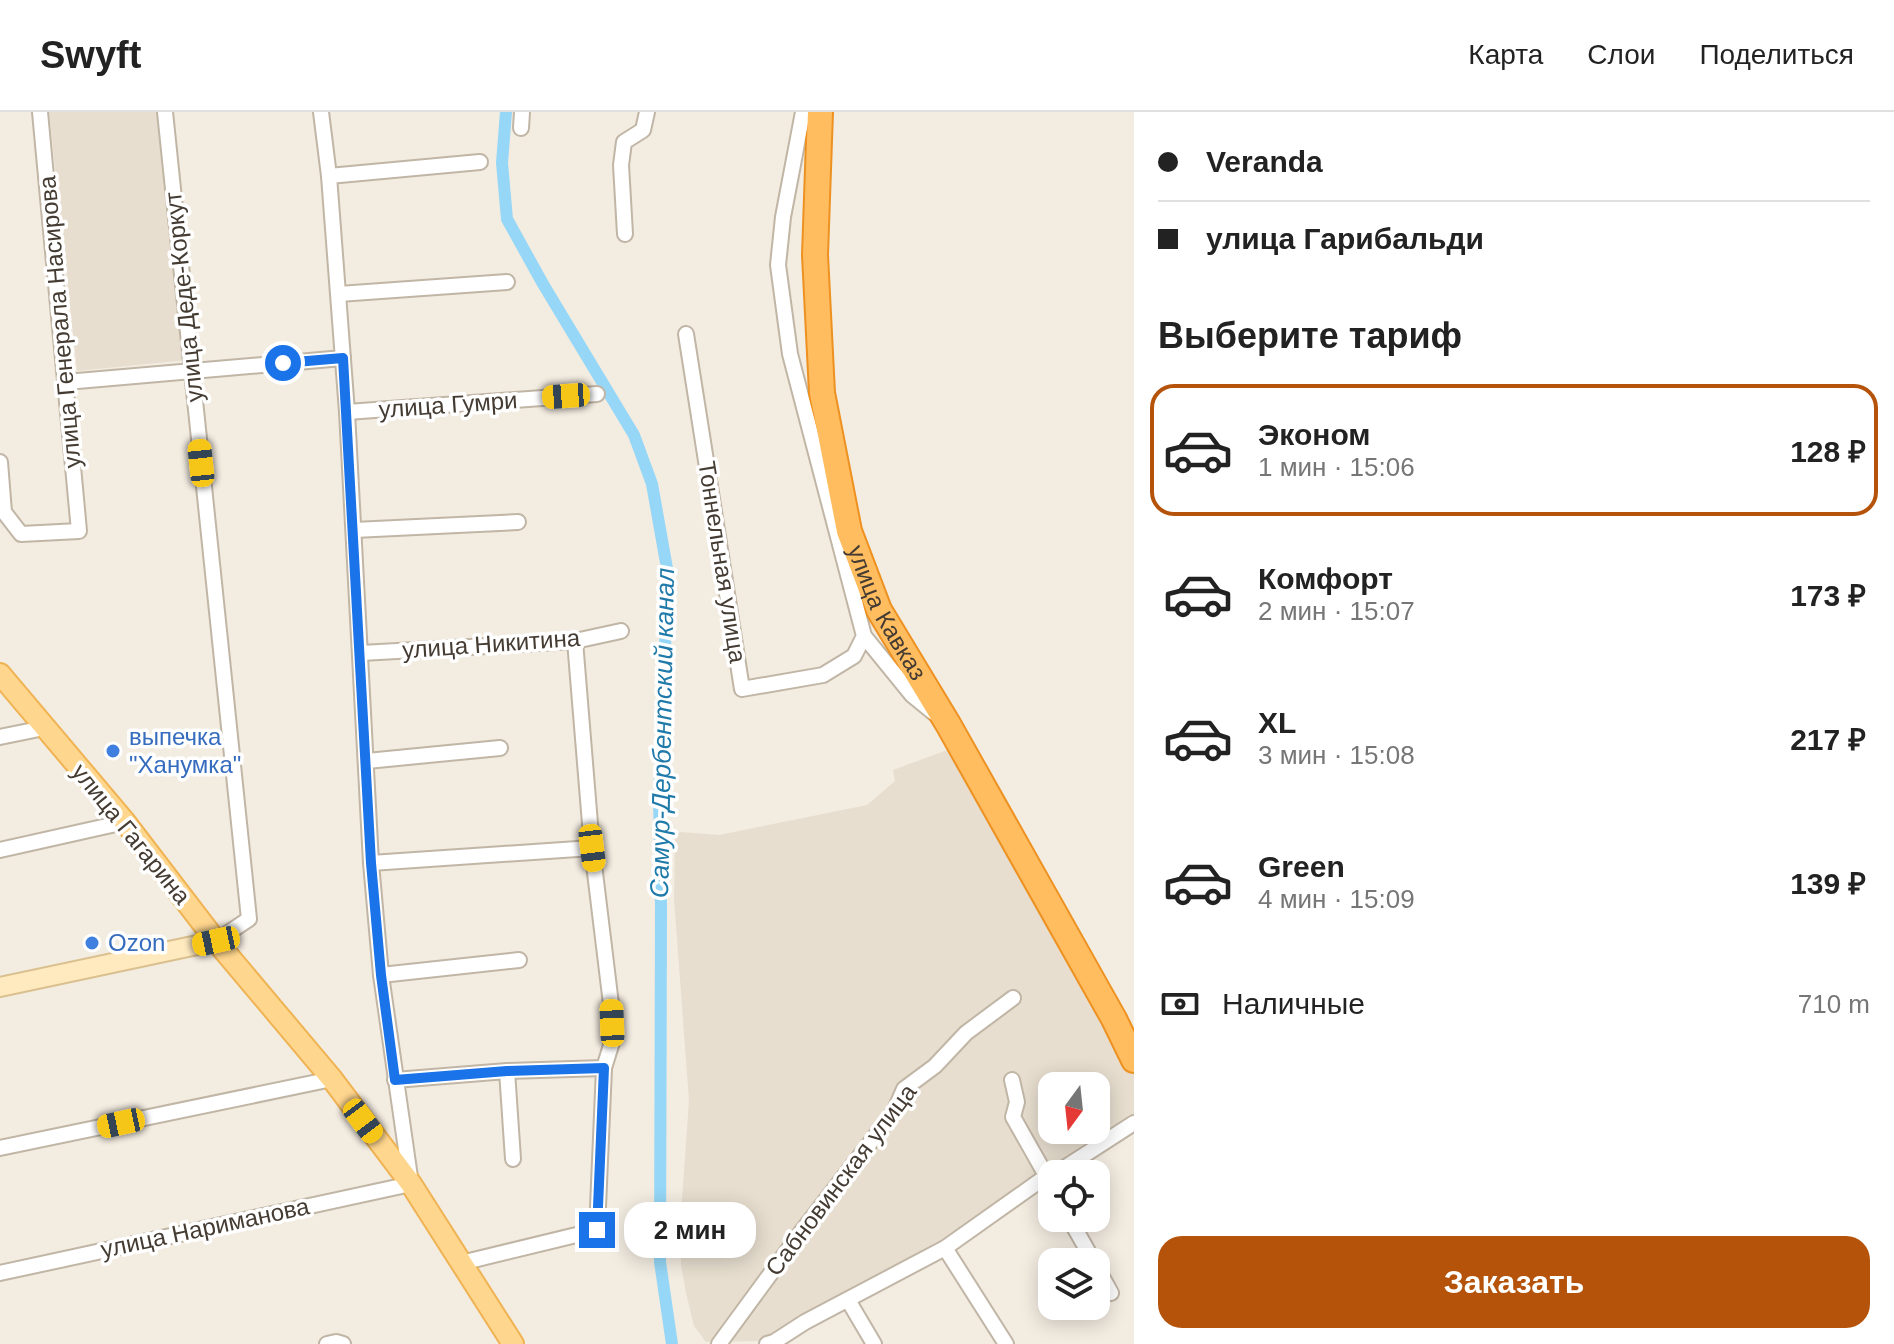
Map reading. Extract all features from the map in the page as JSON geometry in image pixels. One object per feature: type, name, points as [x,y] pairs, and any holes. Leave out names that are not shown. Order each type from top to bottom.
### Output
[{"type":"highway","name":"улица Кавказ","points":[[820,112],[815,255],[822,393],[849,531],[879,610],[948,724],[1134,1060]]},
{"type":"main road","name":"улица Гагарина","points":[[0,674],[125,822],[216,941],[332,1079],[411,1184],[513,1344]]},
{"type":"street","name":"улица Генерала Насирова","points":[[0,462],[4,512],[21,534],[79,531],[40,112]]},
{"type":"street","name":"улица Деде-Коркут","points":[[165,112],[249,919],[216,941]]},
{"type":"street","points":[[321,112],[329,176],[347,412],[371,863],[381,975],[411,1184]]},
{"type":"street","points":[[521,128],[522,112]]},
{"type":"street","points":[[625,234],[621,165],[624,142],[643,130],[647,112]]},
{"type":"street","points":[[803,112],[783,217],[778,265],[790,354],[864,636],[912,695],[948,724]]},
{"type":"street","points":[[329,176],[480,162]]},
{"type":"street","points":[[339,294],[507,282]]},
{"type":"street","name":"Тоннельная улица","points":[[686,334],[742,689],[823,675],[854,656],[864,636]]},
{"type":"street","points":[[66,382],[343,358]]},
{"type":"street","name":"улица Гумри","points":[[347,412],[597,394]]},
{"type":"street","points":[[354,530],[518,522]]},
{"type":"street","name":"улица Никитина","points":[[361,653],[575,641],[621,631]]},
{"type":"street","points":[[461,1263],[597,1230],[604,1068],[612,1042],[611,1004],[592,848],[575,641]]},
{"type":"street","points":[[0,737],[44,728]]},
{"type":"street","points":[[367,761],[500,748]]},
{"type":"street","points":[[0,850],[125,822]]},
{"type":"street","points":[[371,863],[592,848]]},
{"type":"street","points":[[0,987],[216,941]]},
{"type":"street","points":[[381,975],[519,960]]},
{"type":"street","name":"Сабновинская улица","points":[[719,1344],[894,1112],[904,1089],[935,1066],[966,1033],[1013,998]]},
{"type":"street","points":[[395,1080],[507,1071],[604,1068]]},
{"type":"street","points":[[507,1071],[513,1159]]},
{"type":"street","points":[[0,1148],[332,1079]]},
{"type":"street","points":[[1012,1080],[1017,1102],[1013,1117],[1040,1160]]},
{"type":"street","points":[[1080,1160],[1134,1123]]},
{"type":"street","points":[[767,1344],[945,1248],[1038,1182]]},
{"type":"street","name":"улица Нариманова","points":[[0,1273],[411,1184]]},
{"type":"street","points":[[945,1248],[1006,1344]]},
{"type":"street","points":[[848,1300],[874,1344]]},
{"type":"street","points":[[327,1344],[343,1344]]},
{"type":"shaded area","points":[[49,112],[160,112],[187,360],[77,371]]},
{"type":"shaded area","points":[[950,749],[1134,1069],[1134,1116],[1110,1131],[1110,1072],[1038,1072],[1038,1144],[1090,1144],[1065,1160],[1038,1160],[1038,1177],[940,1240],[760,1341],[706,1342],[694,1326],[681,1265],[681,1214],[689,1101],[674,898],[675,839],[680,832],[719,835],[867,805],[895,781],[893,770]]},
{"type":"waterway","name":"Самур-Дербентский канал","points":[[506,112],[502,163],[507,219],[634,435],[652,484],[668,574],[659,797],[660,1262],[672,1344]]},
{"type":"place","name":"выпечка \"Ханумка\"","points":[[113,751]]},
{"type":"place","name":"Ozon","points":[[92,943]]},
{"type":"route","points":[[283,363],[343,358],[371,863],[395,1080],[507,1071],[604,1068],[597,1230]]}]
